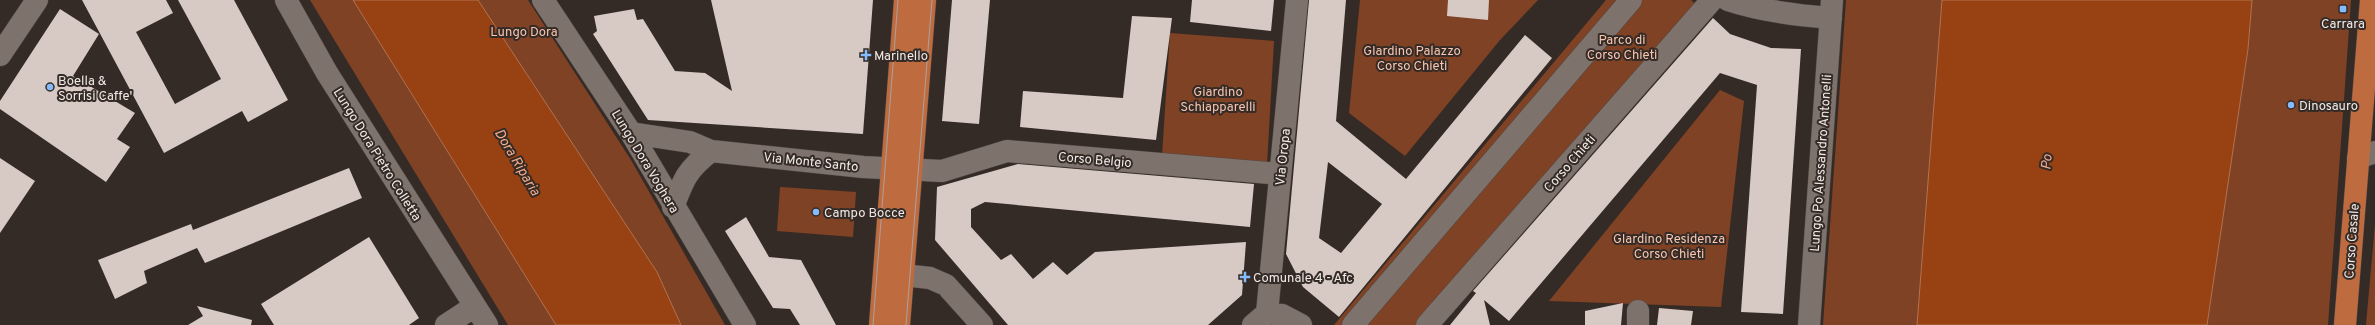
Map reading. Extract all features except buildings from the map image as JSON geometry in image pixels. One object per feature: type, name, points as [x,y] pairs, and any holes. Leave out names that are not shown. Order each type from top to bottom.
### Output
[{"type":"main road","points":[[899,325],[894,274],[902,169],[905,0]]},
{"type":"main road","points":[[902,169],[925,0]]},
{"type":"main road","name":"Corso Casale","points":[[2345,325],[2366,155],[2371,0]]},
{"type":"main road","points":[[880,325],[894,274]]},
{"type":"street","points":[[0,55],[37,0]]},
{"type":"street","name":"Lungo Dora Pietro Colletta","points":[[286,0],[327,73],[487,325]]},
{"type":"street","name":"Lungo Dora Voghera","points":[[543,0],[631,134],[673,207],[745,325]]},
{"type":"street","name":"Via Oropa","points":[[1260,319],[1280,174],[1297,0]]},
{"type":"street","points":[[1354,325],[1631,0]]},
{"type":"street","name":"Corso Chieti","points":[[1426,325],[1712,0]]},
{"type":"street","points":[[1728,0],[1771,11],[1831,9]]},
{"type":"street","name":"Lungo Po Alessandro Antonelli","points":[[1809,325],[1831,9]]},
{"type":"street","name":"Via Monte Santo","points":[[631,134],[690,142],[711,151],[902,169]]},
{"type":"street","points":[[673,207],[683,180],[690,169],[711,151]]},
{"type":"street","name":"Corso Belgio","points":[[902,169],[942,171],[1007,151],[1280,174]]},
{"type":"street","points":[[894,274],[930,278],[946,285],[982,325]]},
{"type":"street","points":[[446,325],[475,306]]},
{"type":"street","points":[[1260,319],[1282,315],[1300,325]]},
{"type":"green space","points":[[310,0],[353,0],[556,325],[508,325]]},
{"type":"green space","name":"Lungo Dora","points":[[478,0],[528,0],[631,160],[725,325],[681,325],[657,272]]},
{"type":"green space","name":"GIardino Palazzo Corso Chieti","points":[[1360,0],[1538,0],[1500,40],[1405,156],[1349,113]]},
{"type":"green space","name":"Parco di Corso Chieti","points":[[1606,0],[1691,0],[1707,14],[1428,325],[1334,325]]},
{"type":"green space","points":[[1846,0],[1942,0],[1917,325],[1823,325]]},
{"type":"green space","points":[[2252,0],[2351,0],[2328,325],[2207,325],[2248,49]]},
{"type":"green space","name":"Giardino Schiapparelli","points":[[1170,33],[1274,41],[1267,165],[1162,156]]},
{"type":"green space","name":"GIardino Residenza Corso Chieti","points":[[1720,90],[1744,101],[1721,307],[1549,301]]},
{"type":"green space","name":"Campo Bocce","points":[[780,187],[856,192],[853,237],[777,231]]},
{"type":"green space","points":[[2375,224],[2375,325],[2366,325]]},
{"type":"water","name":"Dora Riparia","points":[[353,0],[478,0],[657,272],[681,325],[556,325]]},
{"type":"water","name":"Po","points":[[1942,0],[2252,0],[2248,49],[2207,325],[1917,325]]},
{"type":"tram line","points":[[873,325],[898,0]]},
{"type":"tram line","points":[[906,325],[932,0]]},
{"type":"place","name":"Carrara","points":[[2343,9]]},
{"type":"place","name":"Marinello","points":[[866,55]]},
{"type":"place","name":"Boella & Sorrisi Caffe'","points":[[50,87]]},
{"type":"place","name":"Dinosauro","points":[[2291,105]]},
{"type":"place","name":"Campo Bocce","points":[[816,212]]},
{"type":"place","name":"Comunale 4 - Afc","points":[[1245,277]]}]
